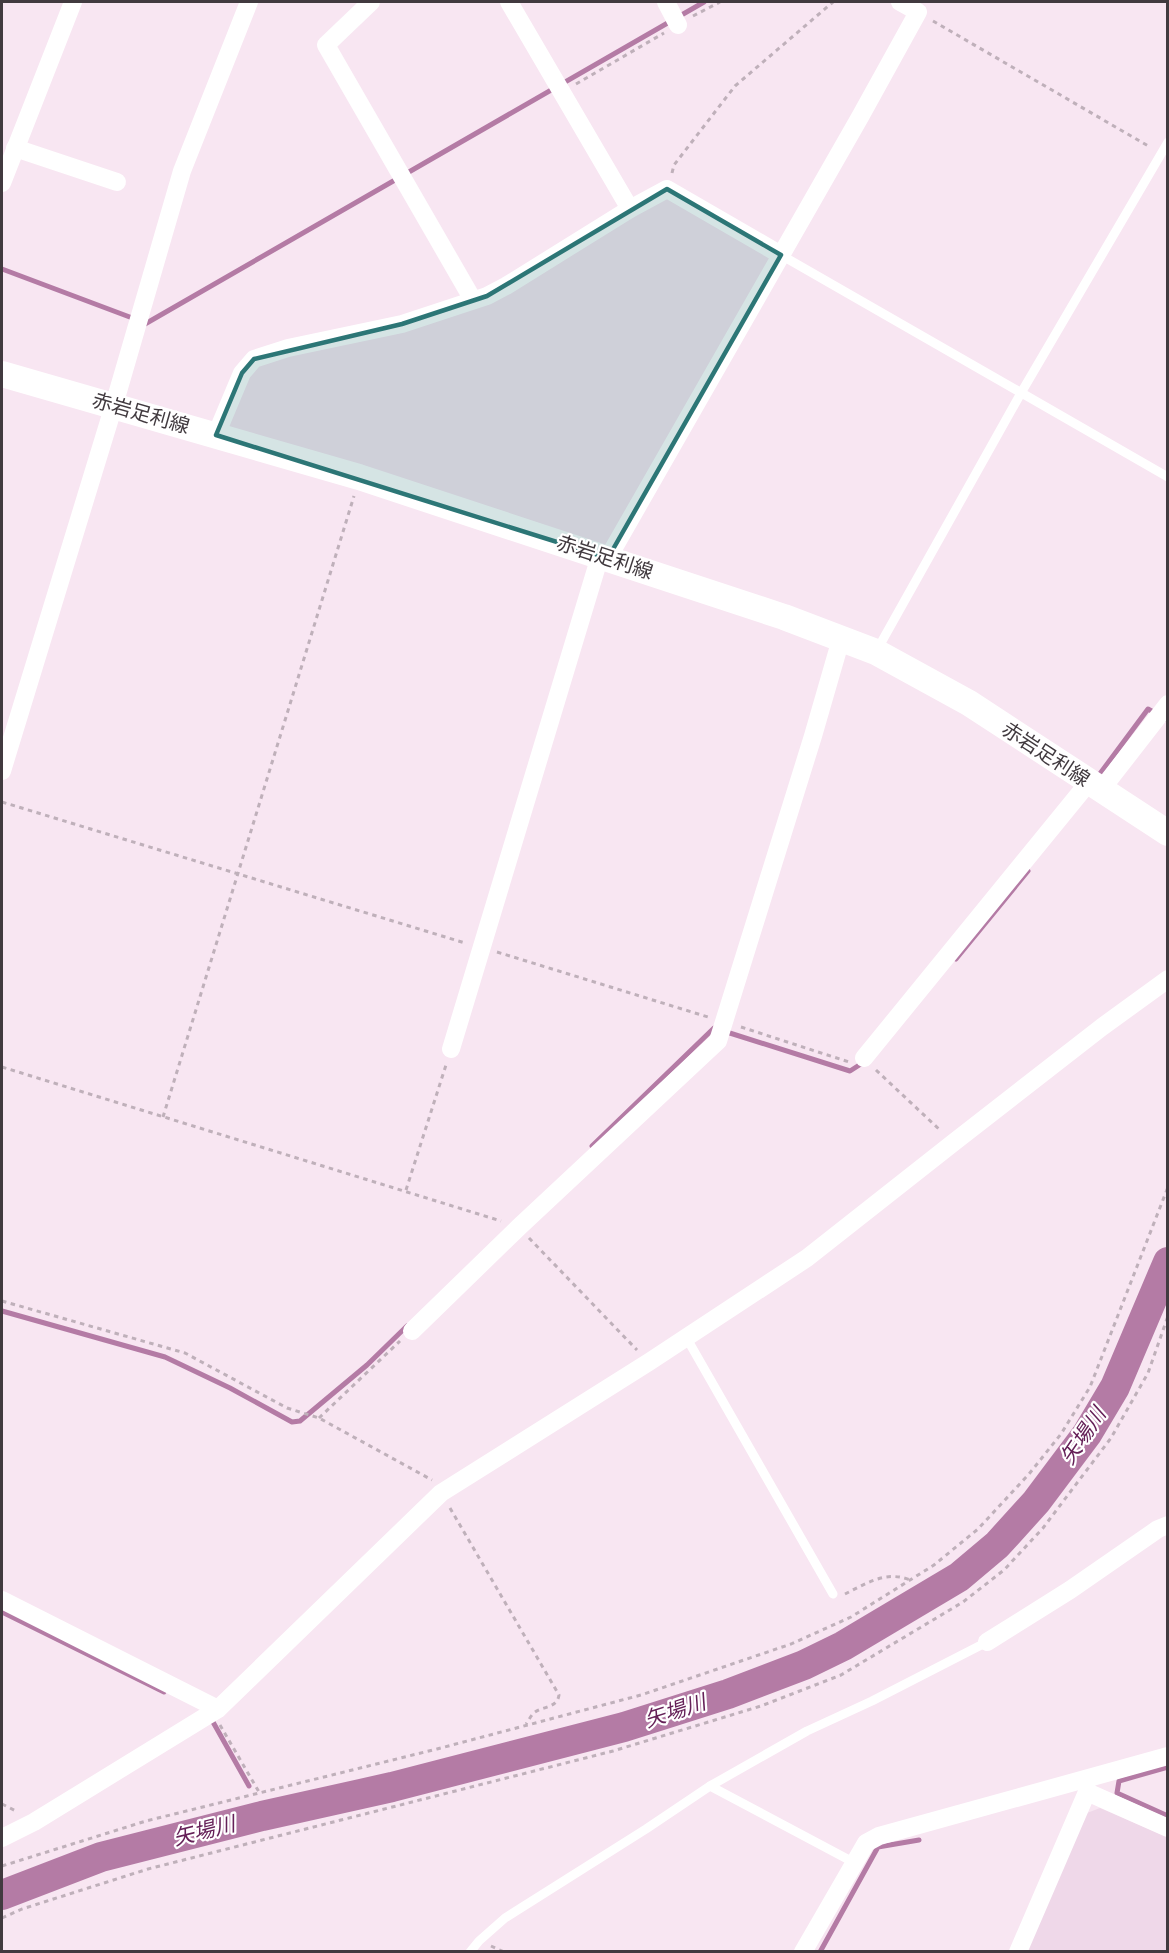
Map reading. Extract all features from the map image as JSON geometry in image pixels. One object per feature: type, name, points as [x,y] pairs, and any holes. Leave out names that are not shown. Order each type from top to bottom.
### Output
[{"type":"main road","name":"赤岩足利線","points":[[2,374],[359,477],[784,617],[876,652],[969,703],[1167,833]]},
{"type":"street","points":[[2,183],[73,2]]},
{"type":"street","points":[[2,771],[114,405],[182,171],[249,2]]},
{"type":"street","points":[[371,2],[326,45],[473,300]]},
{"type":"street","points":[[509,2],[630,209]]},
{"type":"street","points":[[451,1049],[604,557],[781,255],[918,12],[900,2]]},
{"type":"street","points":[[15,148],[117,182]]},
{"type":"street","points":[[216,435],[242,373],[255,359],[288,348],[402,324],[473,300],[506,286],[630,209],[667,189],[781,255]]},
{"type":"street","points":[[412,1331],[519,1227],[718,1041],[810,748],[841,639]]},
{"type":"street","points":[[864,1058],[1167,704]]},
{"type":"street","points":[[2,1838],[34,1822],[219,1709],[441,1493],[649,1362],[807,1258],[962,1135],[1167,978]]},
{"type":"street","points":[[987,1642],[1167,1525]]},
{"type":"street","points":[[2,1600],[219,1709]]},
{"type":"street","points":[[803,1952],[866,1843],[879,1836],[1086,1786],[1167,1756]]},
{"type":"street","points":[[1086,1786],[1167,1828]]},
{"type":"street","points":[[1018,1952],[1086,1786]]},
{"type":"lane","points":[[876,652],[1021,393],[1167,142]]},
{"type":"lane","points":[[781,255],[1167,477]]},
{"type":"lane","points":[[686,1337],[833,1594]]},
{"type":"lane","points":[[470,1952],[505,1918],[710,1786],[807,1731],[872,1701],[987,1642]]},
{"type":"lane","points":[[710,1786],[854,1862]]},
{"type":"path","points":[[562,92],[673,15],[720,2]]},
{"type":"path","points":[[667,189],[674,165],[735,86],[833,2]]},
{"type":"path","points":[[918,12],[1161,153]]},
{"type":"path","points":[[163,1117],[359,477]]},
{"type":"path","points":[[406,1190],[451,1049]]},
{"type":"path","points":[[2,1067],[406,1190],[519,1227],[649,1362]]},
{"type":"path","points":[[2,1866],[134,1824],[640,1695],[791,1644],[851,1617],[934,1565],[978,1529],[1029,1474],[1061,1434],[1090,1388],[1167,1187]]},
{"type":"path","points":[[2,1301],[178,1350],[286,1408],[319,1418],[434,1480],[559,1695],[558,1701],[552,1706],[533,1713],[525,1725]]},
{"type":"path","points":[[2,1918],[32,1906],[148,1869],[613,1751],[761,1706],[841,1675],[963,1602],[1004,1570],[1043,1528],[1111,1438],[1148,1373],[1167,1316]]},
{"type":"path","points":[[319,1418],[412,1331]]},
{"type":"path","points":[[833,1594],[846,1594],[862,1583],[892,1575],[910,1580]]},
{"type":"path","points":[[219,1709],[219,1723],[259,1792]]},
{"type":"highlighted area","points":[[667,189],[781,255],[608,558],[216,435],[242,373],[254,359],[402,324],[487,296]]},
{"type":"shaded area","points":[[1100,1808],[1167,1837],[1167,1951],[1027,1952],[1087,1813]]},
{"type":"waterway","points":[[143,323],[145,324],[704,2]]},
{"type":"waterway","points":[[2,269],[135,319]]},
{"type":"waterway","points":[[1096,779],[1148,709],[1168,720]]},
{"type":"waterway","points":[[956,959],[1028,871]]},
{"type":"waterway","points":[[592,1146],[714,1028],[850,1071],[864,1062]]},
{"type":"waterway","name":"矢場川","points":[[2,1895],[101,1857],[262,1816],[392,1787],[624,1727],[728,1694],[804,1665],[843,1646],[959,1577],[997,1545],[1036,1502],[1087,1434],[1115,1387],[1168,1262]]},
{"type":"waterway","points":[[2,1311],[165,1357],[230,1388],[292,1422],[300,1421],[367,1365],[407,1326]]},
{"type":"waterway","points":[[2,1612],[164,1692]]},
{"type":"waterway","points":[[213,1722],[249,1786]]},
{"type":"waterway","points":[[1168,1767],[1119,1781],[1117,1793],[1168,1816]]},
{"type":"waterway","points":[[820,1952],[878,1847],[919,1840]]}]
